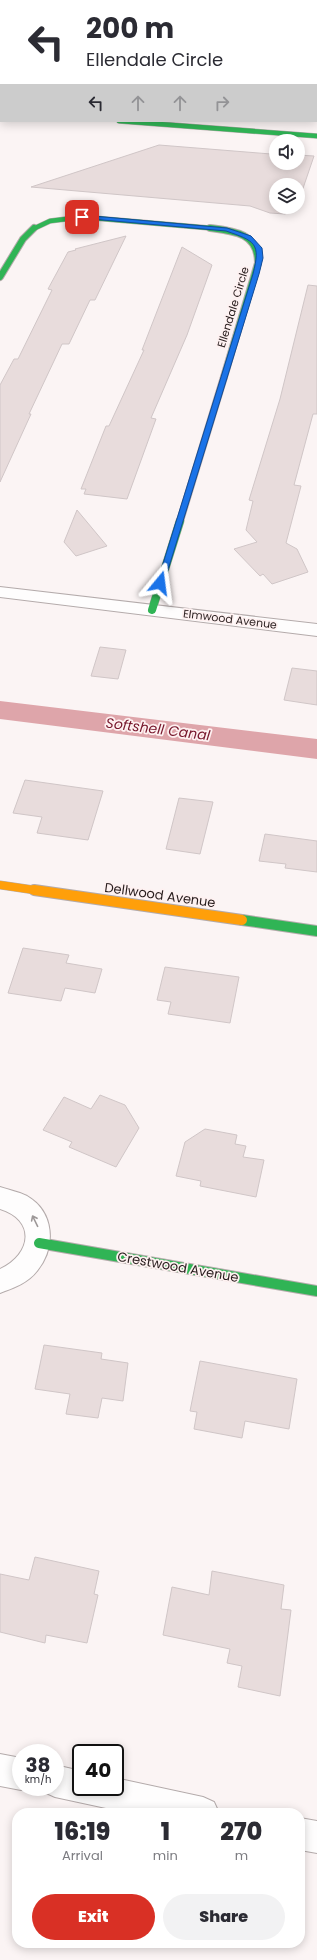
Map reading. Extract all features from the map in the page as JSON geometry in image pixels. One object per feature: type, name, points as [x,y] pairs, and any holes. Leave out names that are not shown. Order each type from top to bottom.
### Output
[{"type":"street","points":[[132,122],[317,136]]},
{"type":"street","name":"Ellendale Circle","points":[[0,277],[27,230],[41,222],[58,218],[82,217],[227,230],[250,237],[259,248],[260,258],[256,274],[152,610]]},
{"type":"street","name":"Elmwood Avenue","points":[[0,592],[317,630]]},
{"type":"street","name":"Dellwood Avenue","points":[[0,885],[317,931]]},
{"type":"street","points":[[0,1198],[10,1200],[23,1206],[34,1216],[39,1229],[39,1243],[34,1257],[24,1269],[11,1278],[0,1281]]},
{"type":"street","name":"Crestwood Avenue","points":[[39,1243],[317,1291]]},
{"type":"street","points":[[0,1770],[12,1772]]},
{"type":"street","points":[[123,1796],[180,1808]]},
{"type":"street","points":[[305,1835],[317,1838]]},
{"type":"building","points":[[159,145],[269,154],[269,170],[305,170],[305,155],[314,156],[305,182],[305,178],[269,178],[269,213],[250,206],[31,187]]},
{"type":"building","points":[[126,236],[95,300],[90,300],[69,344],[62,344],[29,414],[31,414],[0,482],[0,385],[14,359],[18,359],[52,290],[48,289],[68,252]]},
{"type":"building","points":[[182,247],[212,265],[187,335],[151,418],[156,419],[127,499],[84,494],[86,489],[81,489],[106,426],[109,426],[144,350],[142,350]]},
{"type":"building","points":[[308,285],[317,286],[317,414],[313,414],[294,485],[301,486],[286,543],[297,549],[308,572],[272,584],[263,574],[260,576],[234,549],[257,542],[246,530],[253,501],[249,500],[280,399]]},
{"type":"building","points":[[77,510],[107,546],[76,556],[64,542]]},
{"type":"building","points":[[100,647],[126,650],[118,679],[91,676]]},
{"type":"building","points":[[292,668],[317,671],[317,705],[284,700]]},
{"type":"building","points":[[25,780],[103,791],[88,840],[37,833],[42,817],[13,813]]},
{"type":"building","points":[[179,798],[213,802],[200,854],[166,849]]},
{"type":"building","points":[[265,834],[317,841],[317,872],[285,868],[286,864],[259,861]]},
{"type":"building","points":[[23,948],[69,955],[66,963],[102,969],[95,993],[65,988],[61,1001],[8,993]]},
{"type":"building","points":[[165,967],[239,977],[230,1023],[168,1014],[171,1002],[157,1000]]},
{"type":"building","points":[[100,1095],[125,1105],[139,1128],[116,1167],[69,1147],[72,1142],[43,1130],[64,1097],[91,1109]]},
{"type":"building","points":[[205,1129],[237,1135],[235,1144],[246,1146],[243,1157],[264,1160],[256,1197],[200,1186],[201,1181],[176,1176],[185,1142]]},
{"type":"building","points":[[44,1345],[102,1353],[101,1359],[128,1363],[123,1401],[102,1398],[98,1418],[66,1414],[70,1394],[35,1389]]},
{"type":"building","points":[[200,1361],[297,1379],[289,1429],[245,1421],[242,1438],[194,1429],[197,1412],[190,1411]]},
{"type":"building","points":[[35,1557],[99,1571],[94,1594],[98,1595],[87,1643],[46,1635],[45,1643],[0,1632],[0,1574],[29,1580]]},
{"type":"building","points":[[212,1571],[284,1585],[281,1609],[291,1610],[280,1696],[238,1687],[242,1666],[227,1663],[230,1649],[163,1635],[172,1587],[209,1595]]},
{"type":"waterway","name":"Softshell Canal","points":[[0,710],[317,749]]},
{"type":"traffic: fast","points":[[132,122],[317,136]]},
{"type":"traffic: fast","points":[[0,277],[15,249],[30,231],[39,225],[50,221],[82,217],[227,230],[241,234],[251,240],[257,249],[258,263],[224,377]]},
{"type":"traffic: fast","points":[[152,610],[180,521]]},
{"type":"traffic: fast","points":[[242,920],[317,931]]},
{"type":"traffic: fast","points":[[39,1243],[317,1291]]},
{"type":"traffic: slow","points":[[180,521],[224,377]]},
{"type":"traffic: slow","points":[[0,885],[242,920]]},
{"type":"route","points":[[82,217],[227,230],[250,237],[259,248],[260,258],[256,274],[160,583]]}]
